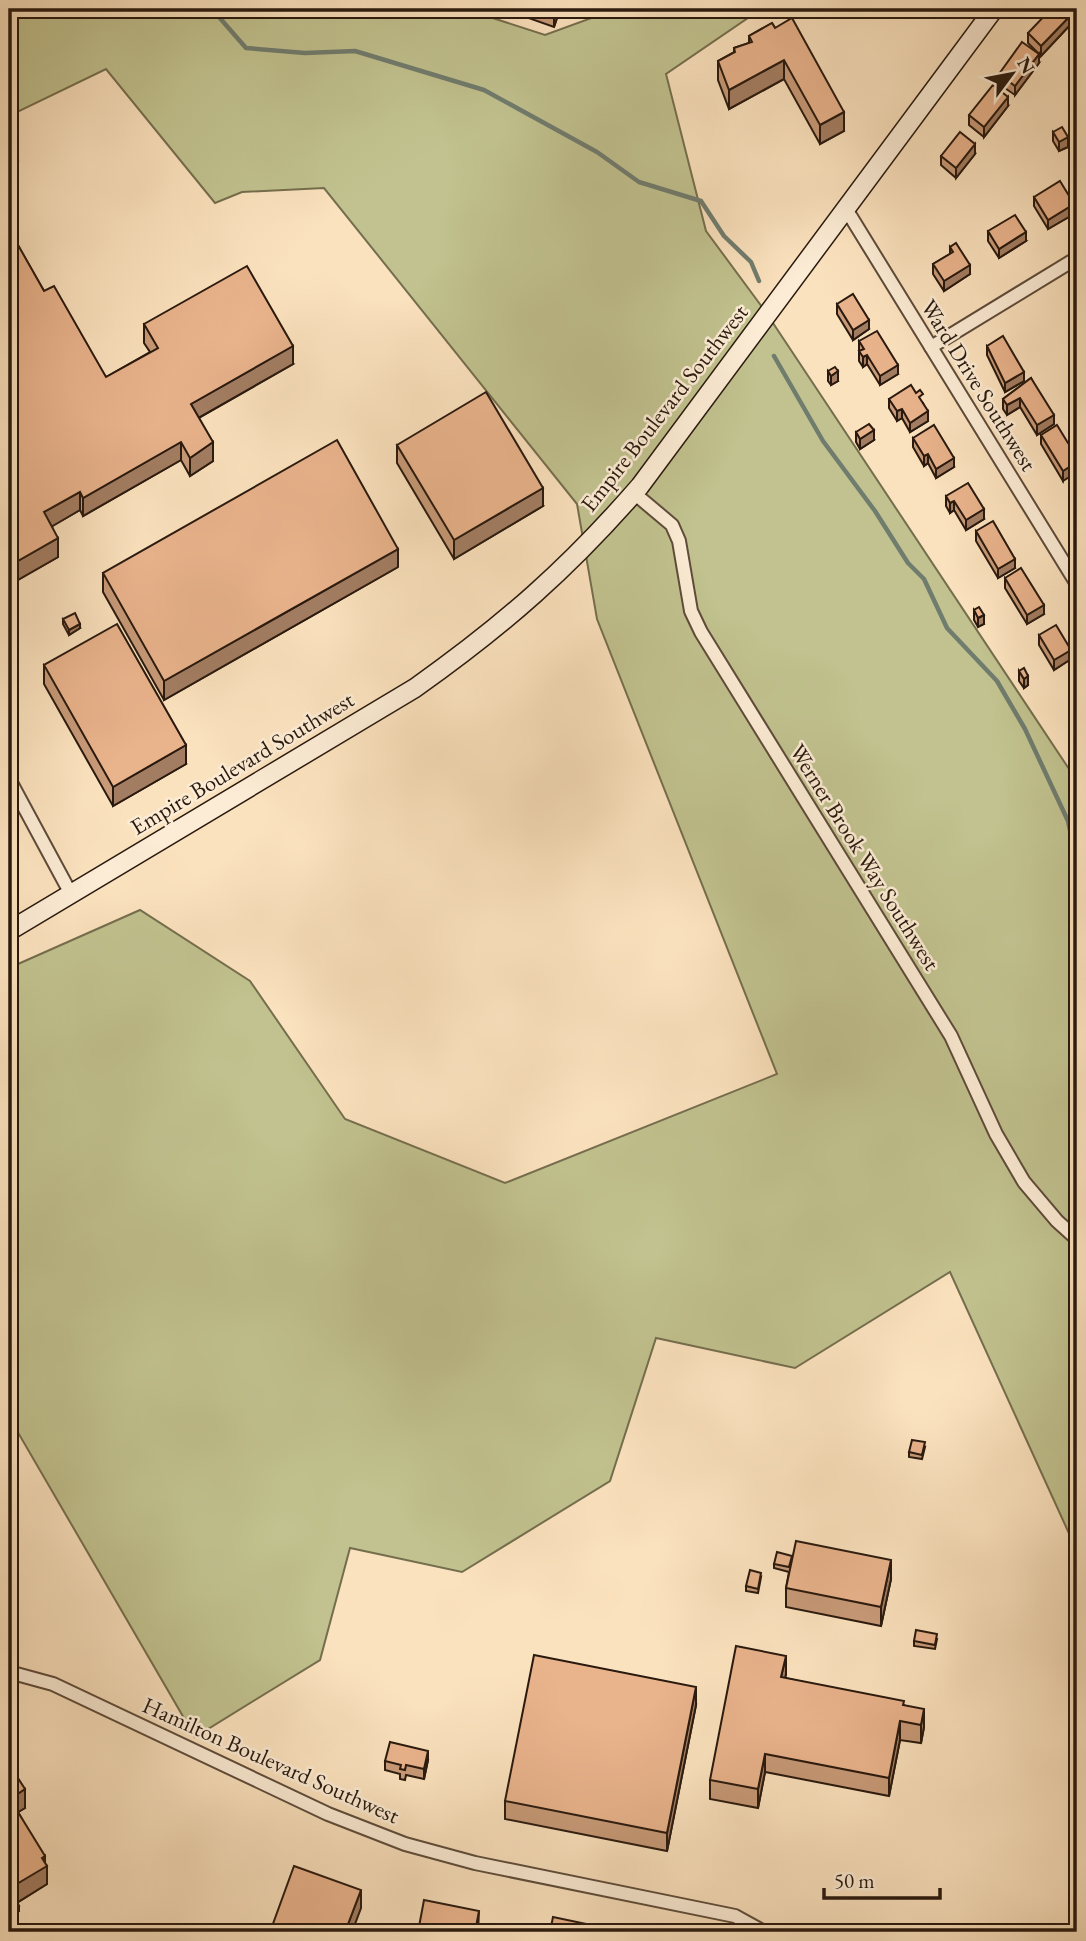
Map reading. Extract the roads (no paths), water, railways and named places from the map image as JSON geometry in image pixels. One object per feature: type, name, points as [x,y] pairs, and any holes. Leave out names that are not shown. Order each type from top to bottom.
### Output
[{"type":"street","name":"Empire Boulevard Southwest","points":[[9,931],[403,695],[475,646],[532,599],[590,543],[634,493],[989,10]]},
{"type":"street","name":"Ward Drive Southwest","points":[[845,209],[1077,584]]},
{"type":"street","points":[[931,348],[1077,258]]},
{"type":"street","name":"Werner Brook Way Southwest","points":[[634,493],[672,525],[679,541],[691,611],[701,632],[951,1036],[996,1134],[1024,1181],[1057,1221],[1077,1239]]},
{"type":"street","points":[[9,779],[71,894]]},
{"type":"street","name":"Hamilton Boulevard Southwest","points":[[9,1672],[53,1684],[328,1814],[405,1844],[475,1863],[734,1916],[764,1932]]},
{"type":"waterway","points":[[212,9],[246,48],[305,53],[355,51],[484,90],[597,152],[639,182],[701,201],[724,236],[751,262],[759,281]]},
{"type":"waterway","points":[[774,356],[823,441],[875,511],[908,563],[924,579],[947,628],[997,681],[1025,729],[1068,821],[1077,862]]}]
